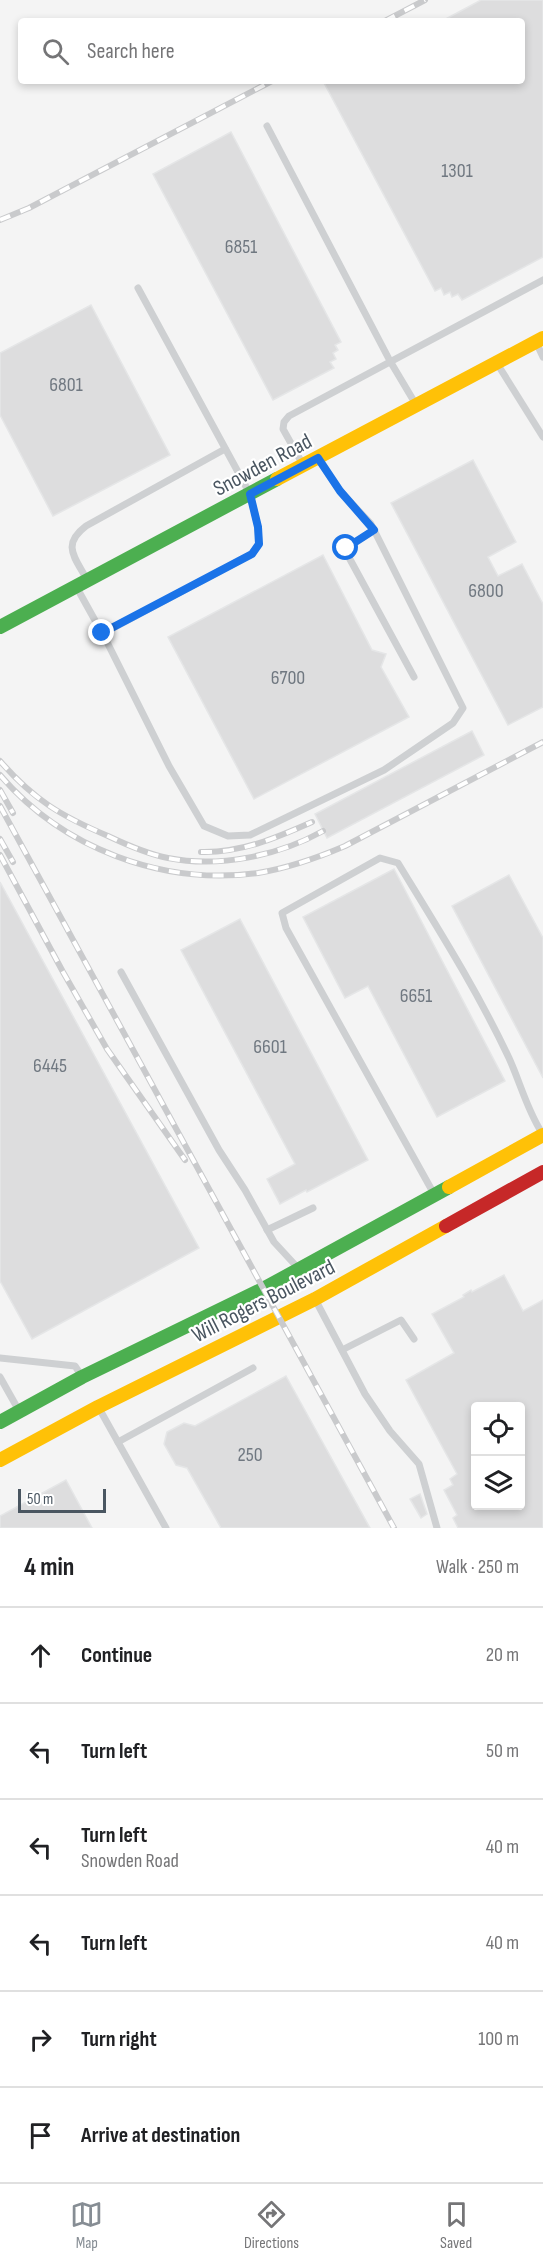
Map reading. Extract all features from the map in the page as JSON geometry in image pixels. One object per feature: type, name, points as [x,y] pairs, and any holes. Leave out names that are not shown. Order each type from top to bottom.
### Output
[{"type":"main road","name":"Snowden Road","points":[[0,627],[539,340]]},
{"type":"main road","name":"Will Rogers Boulevard","points":[[0,1460],[90,1392],[307,1284],[434,1194],[543,1135]]},
{"type":"main road","name":"Will Rogers Boulevard","points":[[0,1422],[19,1412],[90,1392],[307,1284],[543,1172]]},
{"type":"lane","points":[[267,126],[390,361],[416,406]]},
{"type":"lane","points":[[303,466],[283,429],[284,422],[289,416],[543,280]]},
{"type":"lane","points":[[102,633],[252,554],[259,544],[258,527],[250,494],[138,288]]},
{"type":"lane","points":[[539,340],[543,357]]},
{"type":"lane","points":[[497,363],[543,437]]},
{"type":"lane","points":[[225,449],[86,526],[75,534],[72,541],[81,583],[102,633],[169,766],[204,826],[228,836],[250,835],[384,770],[453,723],[463,708],[374,530],[340,491],[318,458]]},
{"type":"lane","points":[[374,530],[346,548],[346,552],[414,677]]},
{"type":"lane","points":[[434,1194],[286,928],[282,913],[380,858],[398,863],[464,972],[509,1058],[534,1120],[543,1135]]},
{"type":"lane","points":[[121,972],[219,1150],[274,1242],[307,1284],[365,1394],[384,1422],[419,1464],[437,1528]]},
{"type":"lane","points":[[267,1230],[313,1208]]},
{"type":"lane","points":[[342,1350],[401,1320],[414,1339]]},
{"type":"lane","points":[[0,1358],[75,1366],[166,1528]]},
{"type":"lane","points":[[118,1442],[253,1368]]},
{"type":"lane","points":[[0,1377],[19,1412]]},
{"type":"building","points":[[481,0],[543,0],[543,257],[462,300],[458,294],[452,297],[450,292],[444,295],[441,288],[435,291],[325,84],[525,84],[525,18],[448,18]]},
{"type":"building","points":[[231,132],[341,342],[335,345],[338,350],[333,353],[336,359],[330,362],[334,368],[273,400],[153,174]]},
{"type":"building","points":[[91,305],[170,455],[53,516],[0,415],[0,353]]},
{"type":"building","points":[[473,460],[516,542],[488,557],[498,576],[522,564],[543,604],[543,707],[508,725],[391,503]]},
{"type":"building","points":[[323,555],[372,650],[386,654],[381,667],[409,717],[254,799],[168,637]]},
{"type":"building","points":[[472,731],[484,755],[327,838],[315,814]]},
{"type":"building","points":[[394,869],[505,1081],[437,1117],[368,986],[345,998],[303,917]]},
{"type":"building","points":[[509,875],[543,938],[543,1078],[452,906]]},
{"type":"building","points":[[0,882],[199,1248],[32,1339],[0,1281]]},
{"type":"building","points":[[240,919],[368,1160],[280,1204],[267,1179],[295,1164],[181,950]]},
{"type":"building","points":[[504,1275],[523,1311],[543,1300],[543,1528],[458,1528],[453,1518],[457,1515],[444,1490],[453,1485],[450,1479],[457,1474],[406,1380],[454,1353],[432,1314],[464,1297],[463,1295],[471,1290],[472,1292]]},
{"type":"building","points":[[286,1376],[370,1528],[221,1528],[187,1468],[176,1465],[164,1444],[167,1432],[184,1423],[195,1426]]},
{"type":"building","points":[[66,1480],[92,1528],[0,1528],[0,1516]]},
{"type":"building","points":[[420,1494],[427,1514],[421,1518],[410,1499]]},
{"type":"railway","points":[[391,18],[425,0]]},
{"type":"railway","points":[[0,220],[29,208],[266,84]]},
{"type":"railway","points":[[0,775],[25,801],[53,823],[84,842],[116,856],[151,867],[222,876],[269,871],[345,846],[543,742]]},
{"type":"railway","points":[[0,761],[37,797],[62,814],[130,846],[168,858],[207,862],[248,858],[287,847],[323,831]]},
{"type":"railway","points":[[0,790],[13,813]]},
{"type":"railway","points":[[0,806],[394,1528]]},
{"type":"railway","points":[[201,852],[244,847],[272,839],[312,822]]},
{"type":"railway","points":[[0,839],[13,862]]},
{"type":"railway","points":[[0,855],[107,1049],[185,1160]]},
{"type":"traffic: fast","points":[[0,627],[277,479]]},
{"type":"traffic: fast","points":[[0,1422],[82,1377],[263,1289],[449,1187]]},
{"type":"traffic: slow","points":[[277,479],[543,338]]},
{"type":"traffic: slow","points":[[449,1187],[543,1135]]},
{"type":"traffic: slow","points":[[0,1460],[98,1407],[315,1299],[446,1226]]},
{"type":"traffic: jam","points":[[446,1226],[543,1172]]},
{"type":"route","points":[[102,633],[252,554],[259,544],[258,527],[250,494],[318,458],[340,491],[374,530],[346,548]]}]
